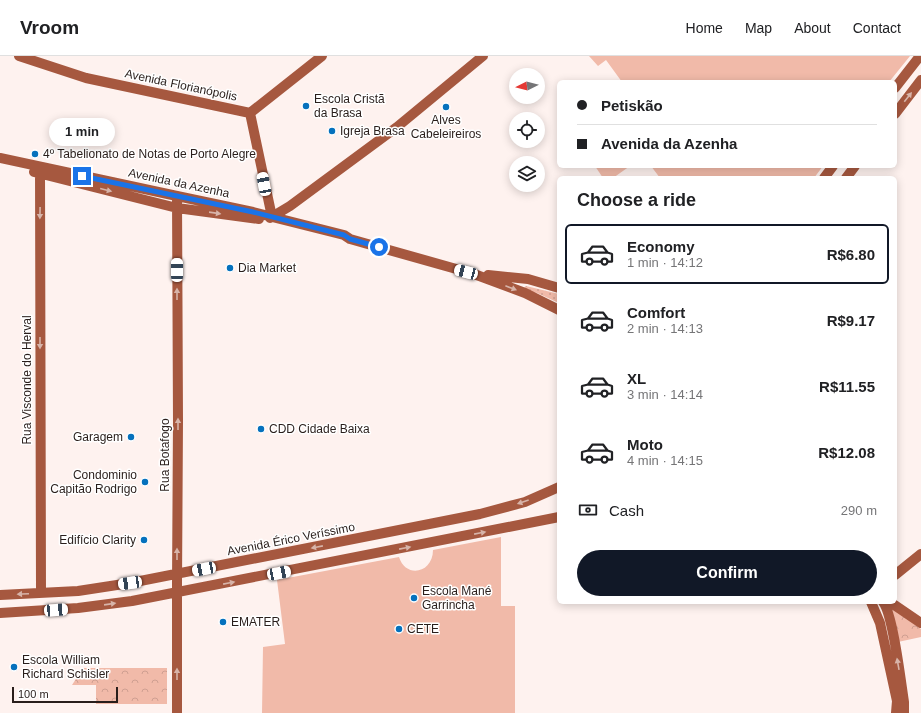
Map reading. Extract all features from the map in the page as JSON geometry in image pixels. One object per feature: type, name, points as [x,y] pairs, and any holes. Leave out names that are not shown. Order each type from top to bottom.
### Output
[{"type":"main road","name":"Avenida Florianópolis","points":[[19,56],[86,78],[250,113],[322,56]]},
{"type":"main road","points":[[250,113],[267,218],[290,206],[397,127],[483,56]]},
{"type":"main road","points":[[897,85],[920,56]]},
{"type":"main road","points":[[897,111],[921,80]]},
{"type":"main road","name":"Avenida da Azenha","points":[[0,158],[177,208],[267,218]]},
{"type":"main road","name":"Avenida da Azenha","points":[[0,165],[40,170],[177,196],[344,235],[350,239],[474,274],[525,293],[557,309]]},
{"type":"main road","name":"Rua Visconde do Herval","points":[[40,170],[39,269],[41,593]]},
{"type":"main road","name":"Rua Botafogo","points":[[177,196],[177,713]]},
{"type":"main road","name":"Avenida da Azenha","points":[[474,274],[528,279],[557,287]]},
{"type":"main road","name":"Avenida Érico Veríssimo","points":[[0,595],[78,591],[177,575],[480,514],[525,502],[557,488]]},
{"type":"main road","points":[[0,613],[78,608],[177,593],[557,517]]},
{"type":"main road","points":[[897,573],[921,554]]},
{"type":"main road","points":[[871,604],[880,623],[897,701],[896,713]]},
{"type":"main road","points":[[885,604],[890,620],[904,702],[904,713]]},
{"type":"main road","points":[[893,604],[921,623]]},
{"type":"green space","points":[[589,56],[910,56],[891,80],[621,80],[606,60],[598,66]]},
{"type":"green space","points":[[596,168],[627,168],[616,176],[602,176]]},
{"type":"green space","points":[[652,168],[822,168],[816,176],[658,176]]},
{"type":"green space","points":[[526,286],[557,294],[557,302],[537,293],[528,291],[524,288]]},
{"type":"green space","name":"CETE","points":[[501,537],[501,606],[515,606],[515,713],[262,713],[263,647],[285,644],[277,580],[399,557],[402,564],[407,568],[413,571],[419,570],[429,564],[432,558],[433,550]]},
{"type":"green space","points":[[889,604],[921,629],[921,637],[898,642]]},
{"type":"green space","points":[[83,668],[167,668],[167,704],[96,704],[96,685],[72,685]]},
{"type":"place","name":"Escola Cristã da Brasa","points":[[306,106]]},
{"type":"place","name":"Alves Cabeleireiros","points":[[446,107]]},
{"type":"place","name":"Igreja Brasa","points":[[332,131]]},
{"type":"place","name":"4º Tabelionato de Notas de Porto Alegre","points":[[35,154]]},
{"type":"place","name":"Dia Market","points":[[230,268]]},
{"type":"place","name":"CDD Cidade Baixa","points":[[261,429]]},
{"type":"place","name":"Garagem","points":[[131,437]]},
{"type":"place","name":"Condominio Capitão Rodrigo","points":[[145,482]]},
{"type":"place","name":"Edifício Clarity","points":[[144,540]]},
{"type":"place","name":"Escola Mané Garrincha","points":[[414,598]]},
{"type":"place","name":"EMATER","points":[[223,622]]},
{"type":"place","name":"CETE","points":[[399,629]]},
{"type":"place","name":"Escola William Richard Schisler","points":[[14,667]]},
{"type":"route","points":[[82,176],[253,212],[344,235],[350,239],[379,247]]}]
